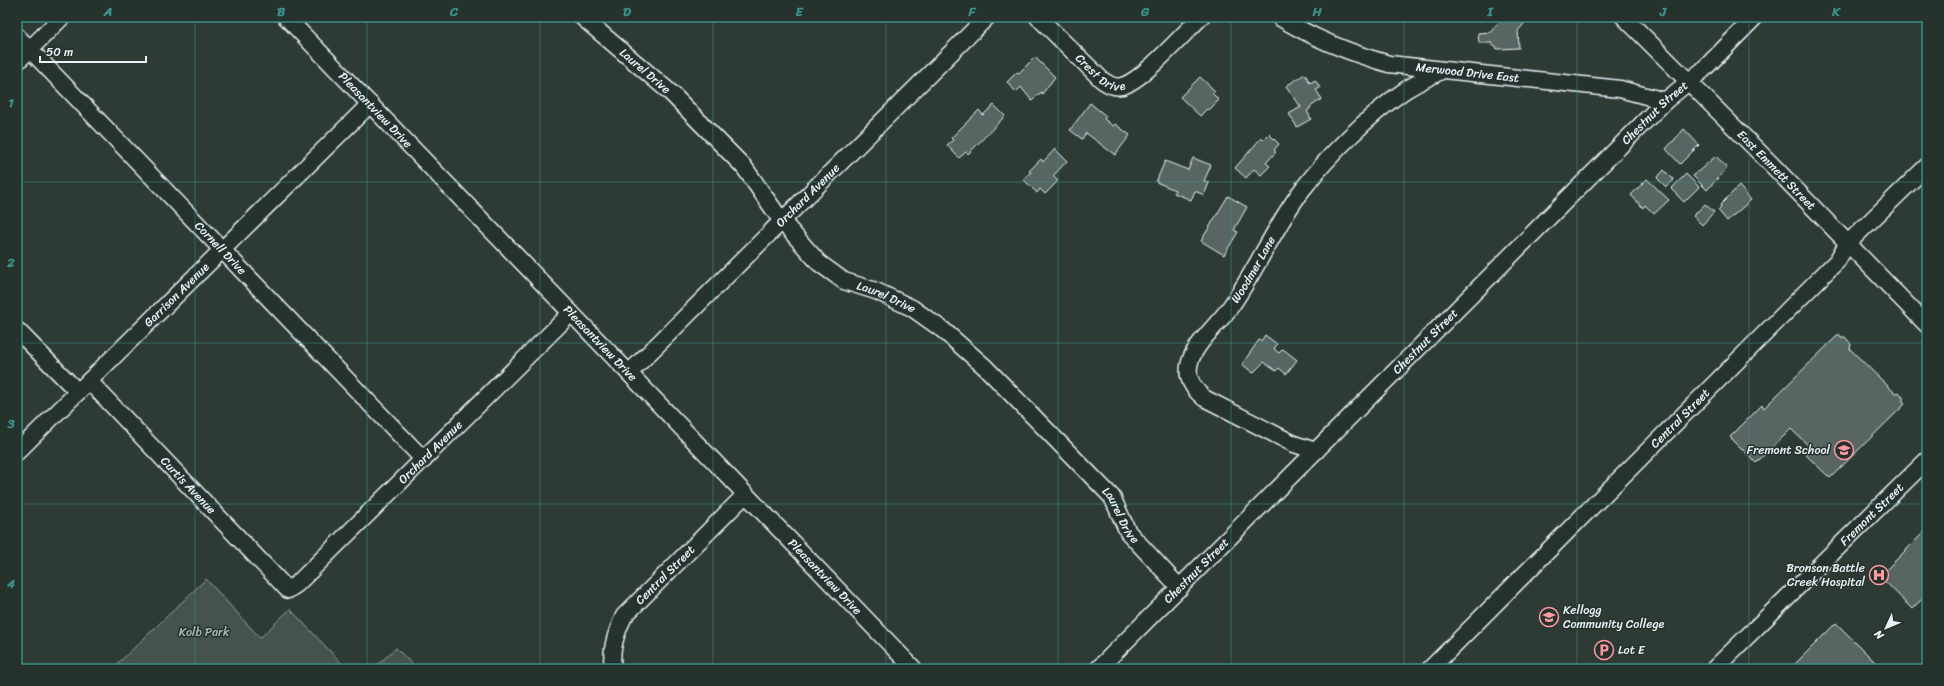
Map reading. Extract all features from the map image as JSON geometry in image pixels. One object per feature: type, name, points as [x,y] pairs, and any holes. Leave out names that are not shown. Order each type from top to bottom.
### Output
[{"type":"street","points":[[17,62],[62,17]]},
{"type":"street","name":"Pleasantview Drive","points":[[286,17],[914,669]]},
{"type":"street","name":"Laurel Drive","points":[[582,17],[671,93],[744,167],[781,220],[819,263],[844,281],[876,291],[912,308],[943,330],[986,367],[1112,497],[1128,532],[1180,588]]},
{"type":"street","name":"Orchard Avenue","points":[[628,372],[987,17]]},
{"type":"street","name":"Crest Drive","points":[[1038,17],[1102,80],[1111,86],[1121,87],[1140,77],[1201,17]]},
{"type":"street","name":"Merwood Drive East","points":[[1279,17],[1303,32],[1356,54],[1389,64],[1442,71],[1620,88],[1665,101]]},
{"type":"street","name":"East Emmett Street","points":[[1624,17],[1927,325]]},
{"type":"street","name":"Chestnut Street","points":[[1098,669],[1665,101],[1689,82],[1755,17]]},
{"type":"street","name":"Cornell Drive","points":[[17,36],[424,460]]},
{"type":"street","name":"Woodmer Lane","points":[[1316,451],[1294,444],[1204,398],[1195,390],[1191,380],[1189,368],[1190,356],[1201,341],[1232,306],[1302,190],[1356,132],[1399,96],[1442,71]]},
{"type":"street","name":"Garrison Avenue","points":[[17,452],[223,251],[370,104]]},
{"type":"street","name":"Central Street","points":[[1430,669],[1837,261],[1847,244],[1927,166]]},
{"type":"street","name":"Orchard Avenue","points":[[288,590],[297,584],[424,460],[571,313]]},
{"type":"street","name":"Curtis Avenue","points":[[17,330],[83,386],[288,590]]},
{"type":"street","name":"Fremont Street","points":[[1714,669],[1927,460]]},
{"type":"street","name":"Central Street","points":[[613,669],[612,661],[615,635],[624,616],[745,495]]},
{"type":"green space","name":"Kolb Park","points":[[206,579],[260,638],[290,609],[347,669],[112,669]]},
{"type":"green space","points":[[396,648],[417,669],[373,669]]},
{"type":"building","points":[[1503,17],[1523,17],[1527,20],[1518,31],[1519,48],[1497,49],[1496,46],[1492,46],[1492,43],[1479,43],[1478,33],[1492,32]]},
{"type":"building","points":[[1035,57],[1055,77],[1042,94],[1041,92],[1032,101],[1021,87],[1016,92],[1007,82],[1017,72],[1018,74]]},
{"type":"building","points":[[1305,74],[1310,83],[1315,80],[1320,88],[1316,90],[1322,99],[1310,107],[1307,111],[1311,119],[1297,127],[1289,114],[1301,107],[1286,86]]},
{"type":"building","points":[[1200,77],[1215,91],[1212,93],[1219,100],[1209,110],[1207,109],[1200,116],[1180,97]]},
{"type":"building","points":[[1090,103],[1106,116],[1104,119],[1113,126],[1115,124],[1130,135],[1115,155],[1086,133],[1082,139],[1070,130]]},
{"type":"building","points":[[994,105],[1005,116],[968,154],[966,152],[959,158],[947,145],[953,140],[951,138],[979,110],[983,115]]},
{"type":"building","points":[[1684,129],[1699,145],[1680,164],[1666,149]]},
{"type":"building","points":[[1269,134],[1279,144],[1274,150],[1276,152],[1266,163],[1270,166],[1261,175],[1254,169],[1246,178],[1235,168],[1261,138],[1263,140]]},
{"type":"building","points":[[1055,149],[1067,161],[1053,176],[1058,181],[1045,194],[1040,189],[1037,193],[1023,179],[1031,172],[1029,171],[1041,159],[1043,162]]},
{"type":"building","points":[[1716,156],[1727,168],[1707,190],[1693,176]]},
{"type":"building","points":[[1193,158],[1211,165],[1204,181],[1209,183],[1204,195],[1195,191],[1191,200],[1174,193],[1175,190],[1156,182],[1165,161],[1188,170]]},
{"type":"building","points":[[1664,170],[1674,180],[1666,187],[1657,178]]},
{"type":"building","points":[[1686,174],[1699,187],[1684,202],[1671,189]]},
{"type":"building","points":[[1647,179],[1669,200],[1654,214],[1645,205],[1643,208],[1631,195]]},
{"type":"building","points":[[1739,186],[1751,200],[1727,221],[1718,210],[1721,207],[1720,205]]},
{"type":"building","points":[[1228,196],[1247,207],[1234,230],[1238,232],[1224,255],[1201,241]]},
{"type":"building","points":[[1705,204],[1714,212],[1702,225],[1693,216]]},
{"type":"building","points":[[1839,334],[1841,337],[1845,337],[1851,344],[1850,349],[1895,393],[1899,392],[1903,397],[1905,404],[1830,478],[1806,455],[1812,449],[1791,429],[1756,463],[1730,437],[1762,405],[1764,408]]},
{"type":"building","points":[[1265,335],[1277,344],[1274,349],[1279,353],[1283,349],[1297,360],[1286,374],[1279,368],[1276,371],[1264,362],[1253,373],[1242,364],[1259,340],[1261,341]]},
{"type":"building","points":[[1927,529],[1927,594],[1912,609],[1880,576]]},
{"type":"building","points":[[1836,623],[1882,669],[1790,669]]},
{"type":"place","name":"Fremont School","points":[[1844,450]]},
{"type":"place","name":"Bronson Battle Creek Hospital","points":[[1879,575]]},
{"type":"place","name":"Kellogg Community College","points":[[1549,617]]},
{"type":"place","name":"Lot E","points":[[1604,650]]}]
